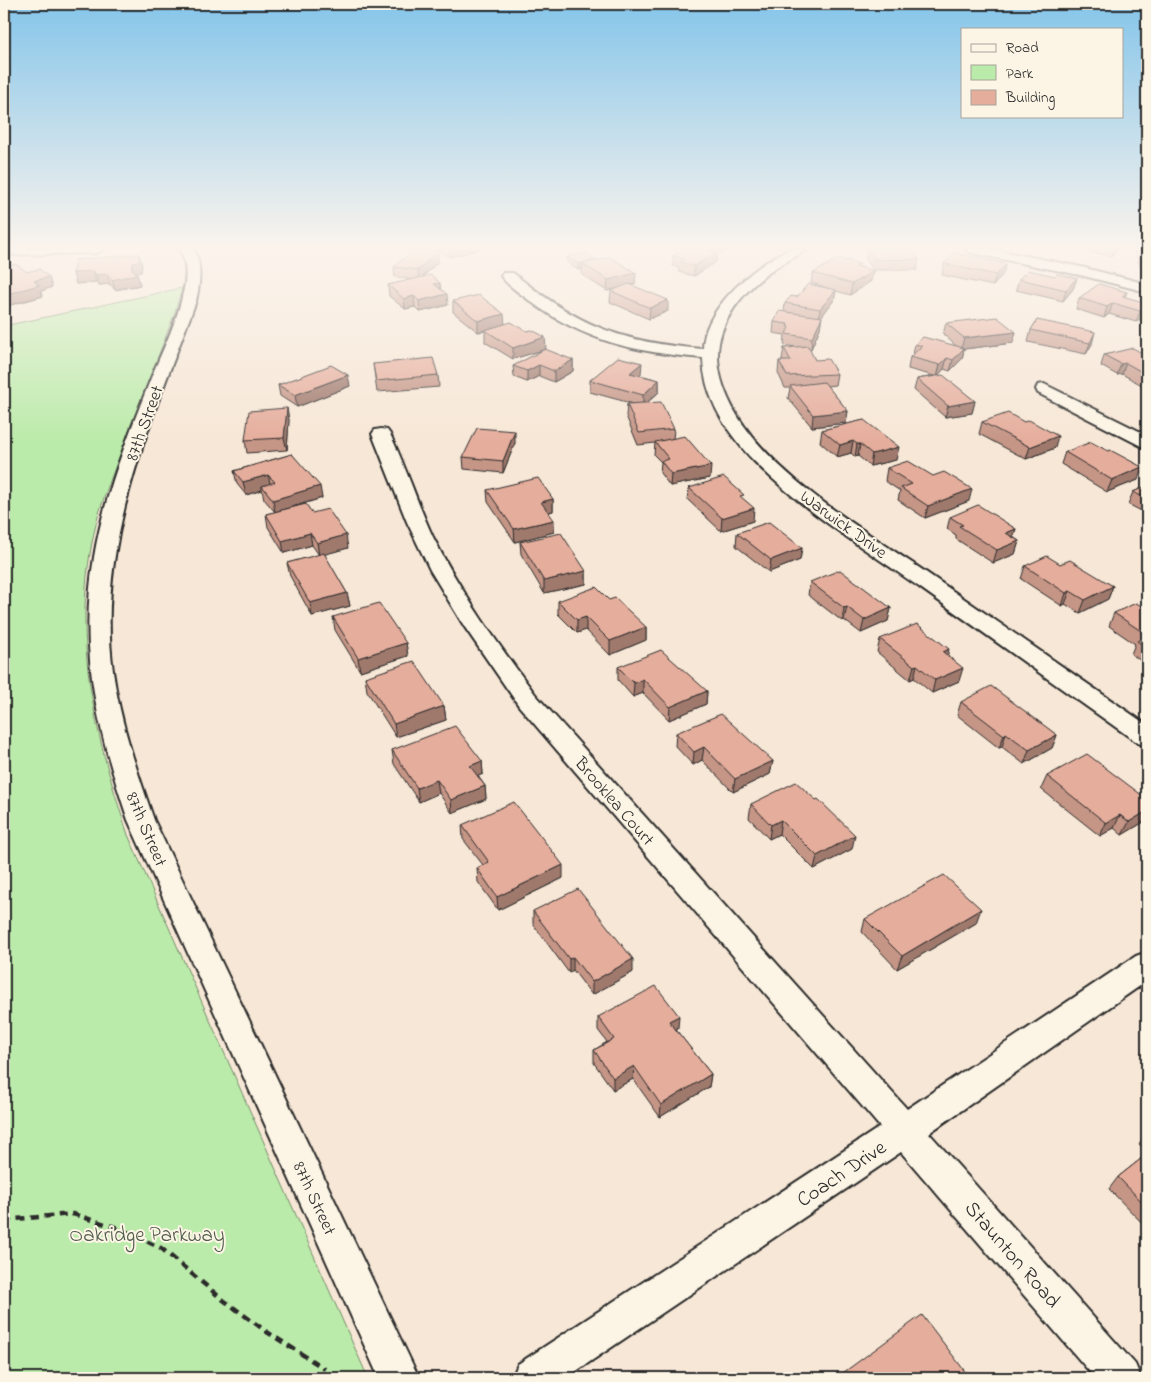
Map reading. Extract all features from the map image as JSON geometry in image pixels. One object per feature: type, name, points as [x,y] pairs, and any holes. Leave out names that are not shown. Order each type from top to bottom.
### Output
[{"type":"street","name":"87th Street","points":[[184,313],[114,506],[104,548],[99,594],[99,647],[106,701],[119,758],[141,820],[399,1378]]},
{"type":"street","points":[[558,313],[597,333],[640,345],[710,354]]},
{"type":"street","name":"Warwick Drive","points":[[724,313],[711,343],[712,377],[722,404],[748,443],[787,482],[831,516],[1147,737]]},
{"type":"street","points":[[1044,389],[1147,442]]},
{"type":"street","name":"Brooklea Court","points":[[381,434],[391,454],[412,513],[441,571],[484,640],[527,700],[905,1130]]},
{"type":"street","name":"Coach Drive","points":[[532,1378],[905,1130],[1147,965]]},
{"type":"street","name":"Staunton Road","points":[[905,1130],[1121,1378]]},
{"type":"path","points":[[4,1220],[73,1214],[118,1228],[161,1248],[222,1299],[267,1332],[325,1369]]},
{"type":"green space","name":"Oakridge Parkway","points":[[63,313],[174,313],[99,513],[90,554],[85,636],[95,716],[115,796],[128,835],[368,1378],[4,1378],[4,326]]},
{"type":"building","points":[[469,313],[504,314],[478,321]]},
{"type":"building","points":[[778,313],[797,313],[822,317],[812,338],[786,334],[789,327],[787,326],[788,324],[774,322]]},
{"type":"building","points":[[997,317],[1016,332],[964,338],[946,323]]},
{"type":"building","points":[[1037,320],[1095,332],[1090,343],[1031,330]]},
{"type":"building","points":[[511,322],[527,331],[532,330],[545,337],[513,348],[485,330]]},
{"type":"building","points":[[923,337],[964,348],[953,360],[947,358],[940,365],[910,357],[922,346],[915,344]]},
{"type":"building","points":[[808,346],[815,360],[828,359],[837,374],[787,376],[779,361],[791,361],[784,348]]},
{"type":"building","points":[[1133,348],[1147,356],[1147,375],[1126,363],[1121,364],[1104,355]]},
{"type":"building","points":[[545,349],[573,360],[554,371],[539,365],[527,371],[513,366]]},
{"type":"building","points":[[618,357],[642,363],[630,373],[659,380],[643,395],[590,380]]},
{"type":"building","points":[[433,358],[438,375],[376,381],[373,364]]},
{"type":"building","points":[[331,365],[348,375],[295,395],[278,385]]},
{"type":"building","points":[[943,375],[975,401],[948,406],[917,379]]},
{"type":"building","points":[[824,382],[848,411],[813,415],[790,386]]},
{"type":"building","points":[[661,402],[674,429],[639,433],[627,404]]},
{"type":"building","points":[[287,408],[284,438],[245,440],[249,411]]},
{"type":"building","points":[[1008,413],[1024,422],[1029,420],[1058,436],[1030,447],[982,422]]},
{"type":"building","points":[[864,420],[899,447],[872,454],[853,441],[840,445],[822,430]]},
{"type":"building","points":[[477,428],[515,431],[503,461],[463,457]]},
{"type":"building","points":[[685,436],[711,466],[671,474],[661,461],[669,459],[655,442]]},
{"type":"building","points":[[1091,442],[1142,467],[1112,480],[1065,452]]},
{"type":"building","points":[[292,454],[320,486],[273,500],[262,486],[275,482],[268,475],[243,482],[234,471]]},
{"type":"building","points":[[908,461],[933,476],[944,472],[972,489],[928,506],[901,488],[912,484],[887,468]]},
{"type":"building","points":[[724,477],[744,495],[740,496],[754,508],[722,518],[689,488]]},
{"type":"building","points":[[538,478],[553,499],[541,502],[554,520],[514,529],[487,490]]},
{"type":"building","points":[[1147,486],[1147,499],[1133,492]]},
{"type":"building","points":[[306,504],[312,513],[328,509],[346,535],[317,543],[310,533],[282,541],[266,514]]},
{"type":"building","points":[[978,505],[1016,529],[1006,533],[1019,541],[997,550],[959,526],[963,525],[950,517]]},
{"type":"building","points":[[769,522],[802,548],[771,560],[737,533]]},
{"type":"building","points":[[561,533],[586,571],[544,581],[520,542]]},
{"type":"building","points":[[324,553],[347,593],[310,603],[287,563]]},
{"type":"building","points":[[1047,556],[1060,564],[1070,560],[1113,586],[1085,600],[1070,591],[1066,593],[1025,566]]},
{"type":"building","points":[[840,570],[891,608],[864,620],[847,607],[844,608],[810,582]]},
{"type":"building","points":[[596,587],[609,600],[615,598],[646,627],[610,641],[586,617],[577,620],[558,601]]},
{"type":"building","points":[[379,603],[406,643],[358,658],[333,617]]},
{"type":"building","points":[[1136,603],[1147,609],[1147,635],[1114,613]]},
{"type":"building","points":[[917,624],[949,649],[943,652],[963,668],[935,680],[880,639]]},
{"type":"building","points":[[1147,636],[1147,648],[1137,641]]},
{"type":"building","points":[[661,650],[707,691],[670,707],[643,679],[634,683],[618,667]]},
{"type":"building","points":[[414,661],[444,706],[394,724],[365,677]]},
{"type":"building","points":[[991,686],[1057,735],[1029,750],[1006,733],[1004,735],[961,702]]},
{"type":"building","points":[[721,714],[773,761],[735,779],[704,747],[694,752],[676,733]]},
{"type":"building","points":[[455,726],[482,761],[470,766],[485,786],[451,800],[437,780],[417,788],[392,750]]},
{"type":"building","points":[[1087,754],[1147,799],[1147,811],[1129,822],[1120,815],[1106,823],[1047,776]]},
{"type":"building","points":[[796,782],[816,800],[818,799],[855,835],[817,856],[781,820],[771,825],[751,804]]},
{"type":"building","points":[[514,802],[563,865],[497,897],[477,868],[489,862],[462,825]]},
{"type":"building","points":[[944,875],[981,909],[902,956],[865,919]]},
{"type":"building","points":[[578,889],[633,959],[592,982],[573,957],[569,959],[533,911]]},
{"type":"building","points":[[656,986],[679,1016],[669,1021],[711,1074],[661,1105],[634,1066],[613,1078],[594,1050],[614,1039],[598,1017]]},
{"type":"building","points":[[1147,1154],[1147,1207],[1118,1177]]},
{"type":"building","points":[[922,1315],[970,1378],[836,1378]]}]
